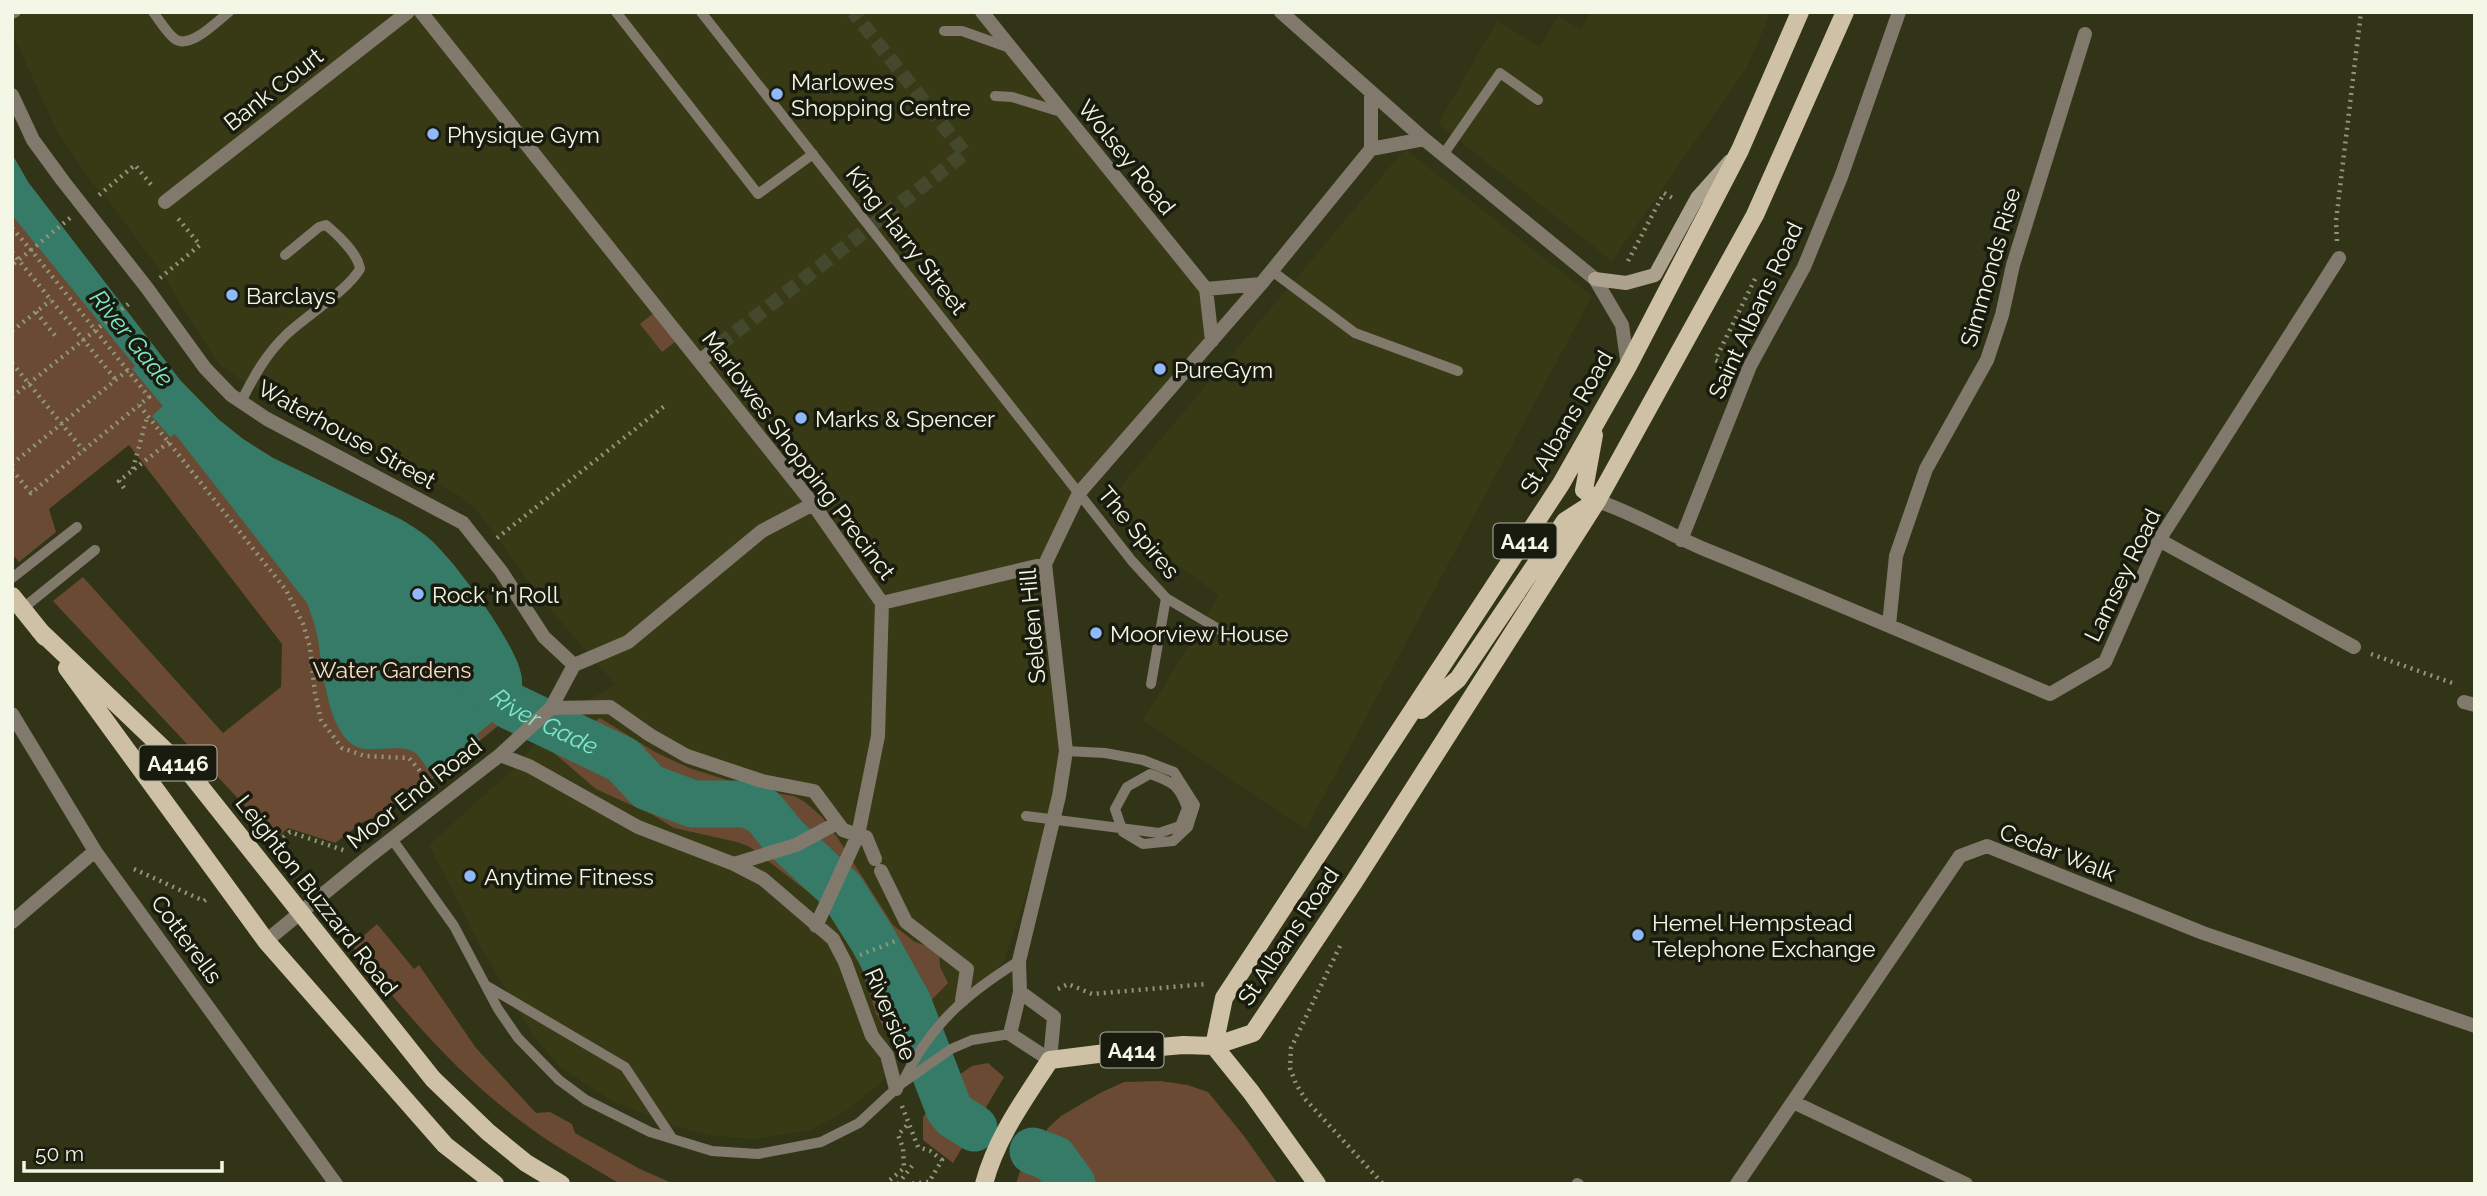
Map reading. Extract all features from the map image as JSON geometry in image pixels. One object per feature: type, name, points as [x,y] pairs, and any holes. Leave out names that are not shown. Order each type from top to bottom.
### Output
[{"type":"main road","name":"St Albans Road","points":[[1214,1046],[1224,998],[1524,542],[1597,421],[1740,150],[1800,12]]},
{"type":"main road","name":"St Albans Road","points":[[1214,1046],[1253,1033],[1361,870],[1597,500],[1755,215],[1845,12]]},
{"type":"main road","name":"A414","points":[[1405,724],[1458,679],[1565,521],[1597,500],[1584,491],[1597,421]]},
{"type":"main road","name":"Leighton Buzzard Road","points":[[17,602],[266,941],[445,1145],[495,1184]]},
{"type":"main road","name":"Leighton Buzzard Road","points":[[40,630],[191,776],[433,1079],[488,1132],[526,1163],[561,1184]]},
{"type":"main road","name":"A414","points":[[1050,1060],[1182,1045],[1214,1046]]},
{"type":"main road","points":[[1214,1046],[1251,1092],[1317,1184]]},
{"type":"main road","points":[[984,1184],[989,1165],[1011,1120],[1050,1060]]},
{"type":"street","name":"Bank Court","points":[[165,202],[408,12]]},
{"type":"street","name":"Marlowes Shopping Precinct","points":[[421,12],[813,504],[882,603],[878,736],[858,835],[816,926]]},
{"type":"street","name":"Wolsey Road","points":[[982,12],[1206,289]]},
{"type":"street","points":[[1280,12],[1424,139],[1595,279],[1622,325],[1628,366]]},
{"type":"street","name":"Saint Albans Road","points":[[1681,540],[1747,375],[1804,267],[1841,177],[1899,12]]},
{"type":"street","name":"Simmonds Rise","points":[[1889,625],[1896,556],[1926,468],[1987,360],[2003,315],[2013,265],[2085,34]]},
{"type":"street","points":[[1371,93],[1371,149],[1424,139]]},
{"type":"street","name":"Waterhouse Street","points":[[12,95],[33,140],[205,368],[231,395],[267,419],[463,523],[484,548],[544,637],[574,665]]},
{"type":"street","name":"Selden Hill","points":[[1010,1034],[1020,992],[1019,961],[1059,796],[1066,751],[1045,564],[1079,493],[1261,284],[1371,149]]},
{"type":"street","points":[[1595,279],[1626,283],[1655,275],[1697,198],[1740,150]]},
{"type":"street","name":"Lamsey Road","points":[[1681,540],[1889,625],[2050,695],[2105,662],[2159,540],[2339,258]]},
{"type":"street","points":[[1212,341],[1206,289],[1261,284]]},
{"type":"street","points":[[700,361],[719,345]]},
{"type":"street","points":[[1597,500],[1626,510],[1681,540]]},
{"type":"street","points":[[574,665],[628,642],[762,531],[813,504]]},
{"type":"street","points":[[2159,540],[2354,648]]},
{"type":"street","points":[[882,603],[1045,564]]},
{"type":"street","name":"Moor End Road","points":[[266,941],[500,755],[551,708],[574,665]]},
{"type":"street","points":[[551,708],[610,707],[650,735],[687,756],[762,781],[814,791],[843,830],[866,837],[906,922],[967,969],[962,1000]]},
{"type":"street","name":"Cotterells","points":[[12,714],[95,851],[336,1184]]},
{"type":"street","name":"Riverside","points":[[500,755],[529,766],[638,827],[734,864],[763,879],[833,939],[845,962],[872,1037],[887,1055],[899,1086]]},
{"type":"street","points":[[734,864],[796,845],[837,823]]},
{"type":"street","name":"Cedar Walk","points":[[1737,1184],[1959,856],[1987,846],[2203,933],[2475,1026]]},
{"type":"street","points":[[12,922],[95,851]]},
{"type":"street","points":[[1010,1034],[1050,1060],[1054,1017],[1020,992]]},
{"type":"street","points":[[1793,1102],[1966,1184]]},
{"type":"lane","points":[[153,12],[173,38],[181,43],[191,41],[229,12]]},
{"type":"lane","points":[[616,12],[758,194],[813,154]]},
{"type":"lane","name":"King Harry Street","points":[[701,12],[1079,493]]},
{"type":"lane","points":[[944,31],[961,32],[1010,48]]},
{"type":"lane","points":[[1443,155],[1500,73],[1538,100]]},
{"type":"lane","points":[[995,96],[1012,97],[1061,112]]},
{"type":"lane","points":[[241,402],[267,355],[286,334],[349,282],[360,269],[352,253],[326,225],[319,227],[285,254]]},
{"type":"lane","points":[[1272,271],[1355,333],[1458,371]]},
{"type":"lane","name":"The Spires","points":[[1079,493],[1132,561],[1166,598],[1237,640]]},
{"type":"lane","points":[[12,578],[77,527]]},
{"type":"lane","points":[[17,602],[95,550]]},
{"type":"lane","name":"The Spires","points":[[1151,684],[1166,598]]},
{"type":"lane","points":[[1026,816],[1040,817],[1093,824],[1119,828],[1132,830],[1159,833],[1180,827],[1188,808],[1181,791],[1169,780],[1150,774],[1127,787],[1115,809],[1119,821],[1123,832],[1143,844],[1172,841],[1188,827],[1195,805],[1174,772],[1143,760],[1105,753],[1066,751]]},
{"type":"lane","points":[[391,839],[454,926],[485,985],[518,1038],[559,1080],[608,1112],[650,1132],[712,1151],[758,1154],[821,1142],[859,1123],[899,1086],[951,1049],[972,1040],[1010,1034]]},
{"type":"lane","points":[[899,1086],[916,1054],[944,1018],[962,1000],[1019,961]]},
{"type":"lane","points":[[485,985],[625,1067],[672,1138]]},
{"type":"path","points":[[2339,258],[2336,221],[2361,12]]},
{"type":"path","points":[[1628,261],[1664,193],[1675,197],[1669,207]]},
{"type":"path","points":[[12,265],[65,223]]},
{"type":"path","points":[[12,228],[33,248],[98,328],[149,397],[31,493],[12,470]]},
{"type":"path","points":[[12,251],[116,380]]},
{"type":"path","points":[[1747,375],[1715,360],[1755,279]]},
{"type":"path","points":[[12,331],[51,300]]},
{"type":"path","points":[[12,397],[127,304]]},
{"type":"path","points":[[36,312],[57,338]]},
{"type":"path","points":[[12,362],[83,450]]},
{"type":"path","points":[[12,464],[128,370]]},
{"type":"path","points":[[484,548],[667,404]]},
{"type":"path","points":[[139,405],[293,601],[310,647],[321,720],[342,748],[365,756],[409,758],[443,800]]},
{"type":"path","points":[[133,471],[148,416]]},
{"type":"path","points":[[124,488],[119,481],[169,442]]},
{"type":"path","points":[[2354,648],[2458,685],[2469,704]]},
{"type":"path","points":[[857,956],[905,937]]},
{"type":"path","points":[[1058,989],[1068,984],[1092,994],[1204,985],[1210,981]]},
{"type":"path","points":[[1316,998],[1291,1048],[1290,1068],[1306,1100],[1383,1184]]},
{"type":"path","points":[[899,1086],[908,1124],[918,1147],[930,1151],[942,1160],[929,1182],[908,1184]]},
{"type":"path","points":[[890,1180],[904,1168],[903,1148],[898,1135],[908,1124]]},
{"type":"path","points":[[898,1184],[912,1166]]},
{"type":"shaded area","points":[[12,12],[982,12],[1206,289],[1212,341],[1079,493],[1045,564],[1066,751],[1059,796],[1003,963],[899,1062],[886,1078],[848,1110],[811,1130],[755,1139],[715,1136],[673,1126],[608,1099],[560,1067],[532,1034],[479,944],[429,845],[513,769],[555,721],[615,684],[539,596],[476,509],[463,498],[404,465],[315,423],[244,382],[219,364],[156,265],[105,196],[92,183],[57,131],[12,33]]},
{"type":"shaded area","points":[[1591,12],[1771,12],[1747,67],[1612,261],[1438,124],[1497,21],[1540,47],[1558,16],[1581,29]]},
{"type":"shaded area","points":[[1405,149],[1592,296],[1306,829],[1143,720],[1219,595],[1101,510]]},
{"type":"green space","name":"Water Gardens","points":[[12,154],[28,182],[180,380],[218,419],[273,458],[402,520],[432,541],[455,566],[517,661],[522,678],[521,693],[509,717],[434,778],[363,822],[335,843],[288,828],[276,839],[53,601],[83,577],[223,733],[281,687],[282,644],[129,445],[49,509],[56,532],[19,562],[12,554]]},
{"type":"green space","points":[[656,311],[679,339],[662,352],[640,324]]},
{"type":"green space","points":[[600,718],[655,752],[689,768],[762,791],[794,796],[805,802],[822,817],[837,837],[893,925],[915,942],[939,950],[940,967],[948,983],[893,1040],[889,1038],[876,1013],[847,929],[816,898],[750,847],[674,828],[653,815],[596,789],[554,753],[567,739]]},
{"type":"green space","points":[[377,924],[414,969],[419,965],[476,1048],[536,1113],[550,1112],[572,1124],[575,1133],[640,1169],[674,1184],[617,1182],[542,1136],[472,1080],[429,1038],[352,946]]},
{"type":"green space","points":[[988,1063],[1004,1077],[953,1163],[923,1140],[923,1117],[946,1084],[972,1066]]},
{"type":"green space","points":[[1160,1081],[1188,1085],[1208,1092],[1278,1184],[1016,1184],[1021,1168],[1030,1161],[1048,1128],[1061,1116],[1124,1082]]},
{"type":"water","name":"Water Gardens","points":[[12,154],[28,182],[180,380],[218,419],[273,458],[402,520],[422,533],[443,553],[486,608],[519,667],[522,687],[519,699],[506,719],[501,723],[497,718],[476,735],[480,740],[434,778],[414,752],[403,749],[360,748],[349,741],[340,730],[328,698],[316,631],[307,603],[175,434],[170,437],[152,416],[163,406],[132,369],[135,366],[12,215]]},
{"type":"waterway","name":"River Gade","points":[[466,665],[510,706],[623,760],[648,787],[693,804],[746,804],[763,811],[785,838],[842,891],[908,1003],[949,1109],[974,1128]]},
{"type":"waterway","name":"River Gade","points":[[1033,1151],[1054,1159],[1072,1184]]},
{"type":"tunnel","points":[[719,345],[965,153],[853,12]]},
{"type":"place","name":"Marlowes Shopping Centre","points":[[777,94]]},
{"type":"place","name":"Physique Gym","points":[[433,134]]},
{"type":"place","name":"Barclays","points":[[232,295]]},
{"type":"place","name":"PureGym","points":[[1160,369]]},
{"type":"place","name":"Marks & Spencer","points":[[801,418]]},
{"type":"place","name":"Rock 'n' Roll","points":[[418,594]]},
{"type":"place","name":"Moorview House","points":[[1096,633]]},
{"type":"place","name":"Anytime Fitness","points":[[470,876]]},
{"type":"place","name":"Hemel Hempstead Telephone Exchange","points":[[1638,935]]}]
